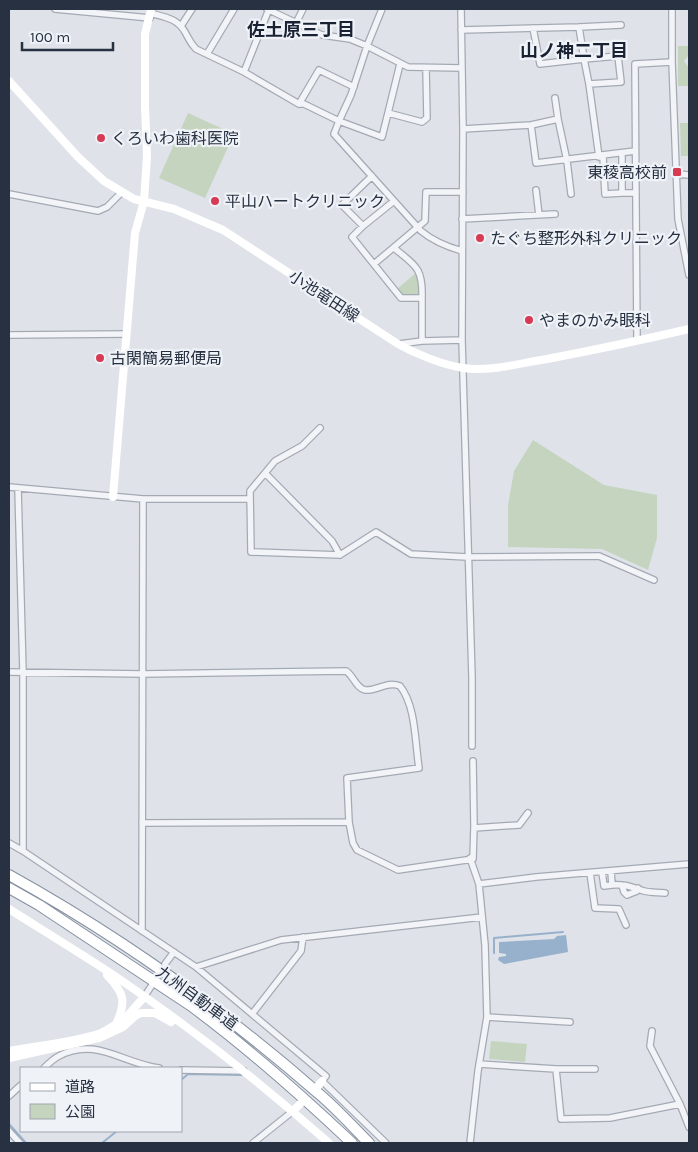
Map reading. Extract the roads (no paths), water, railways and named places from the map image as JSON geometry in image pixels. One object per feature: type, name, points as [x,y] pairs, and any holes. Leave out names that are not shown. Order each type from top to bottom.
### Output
[{"type":"highway","name":"九州自動車道","points":[[9,875],[107,934],[196,994],[319,1094],[369,1143]]},
{"type":"highway","name":"九州自動車道","points":[[9,888],[39,905],[198,1011],[253,1054],[352,1143]]},
{"type":"street","points":[[55,9],[150,13],[176,20],[190,43],[196,49],[244,72],[300,104],[382,137],[400,64]]},
{"type":"street","points":[[181,26],[192,9]]},
{"type":"street","points":[[207,54],[234,9]]},
{"type":"street","points":[[244,72],[268,9],[322,35],[350,39],[367,46],[408,67],[462,68]]},
{"type":"street","points":[[296,23],[303,9]]},
{"type":"street","points":[[382,9],[367,46],[354,87],[334,134],[428,237],[462,251]]},
{"type":"street","points":[[461,9],[463,129],[462,368],[472,678],[472,746]]},
{"type":"street","points":[[672,9],[672,62],[678,219],[688,262],[689,275]]},
{"type":"street","points":[[112,497],[135,233],[144,201],[147,156],[145,34],[150,13]]},
{"type":"street","points":[[461,30],[621,25]]},
{"type":"street","points":[[579,27],[601,156],[605,194],[636,193]]},
{"type":"street","points":[[533,28],[540,64],[618,56],[621,82],[589,84]]},
{"type":"street","points":[[636,340],[635,64],[672,62]]},
{"type":"street","points":[[388,113],[422,122],[427,118],[426,68]]},
{"type":"street","points":[[300,104],[319,70],[354,87]]},
{"type":"street","name":"小池竜田線","points":[[9,81],[78,157],[104,181],[122,192],[144,201],[174,209],[223,230],[398,344],[416,353],[462,368],[492,368],[596,350],[689,329]]},
{"type":"street","points":[[555,98],[571,194]]},
{"type":"street","points":[[463,129],[531,125],[558,119]]},
{"type":"street","points":[[531,125],[536,163],[635,152]]},
{"type":"street","points":[[622,153],[622,193]]},
{"type":"street","points":[[677,174],[689,175]]},
{"type":"street","points":[[363,226],[342,205],[372,176]]},
{"type":"street","points":[[536,190],[539,215]]},
{"type":"street","points":[[9,194],[98,211],[107,207],[122,192]]},
{"type":"street","points":[[374,264],[425,221],[426,192],[462,192]]},
{"type":"street","points":[[394,201],[352,237],[401,298],[422,298]]},
{"type":"street","points":[[462,219],[555,214]]},
{"type":"street","points":[[394,248],[414,265],[420,273],[422,282],[422,341]]},
{"type":"street","points":[[9,334],[126,334]]},
{"type":"street","points":[[398,344],[462,340]]},
{"type":"street","points":[[320,428],[302,446],[275,461],[250,491],[251,552],[340,555],[376,532],[411,554],[467,557],[599,556],[654,580]]},
{"type":"street","points":[[265,473],[332,541],[340,555]]},
{"type":"street","points":[[9,488],[112,497],[250,499]]},
{"type":"street","points":[[18,489],[23,672],[23,851]]},
{"type":"street","points":[[142,931],[144,498]]},
{"type":"street","points":[[9,672],[142,674],[346,671],[351,674],[358,686],[365,690],[391,684],[400,686],[404,691],[413,718],[419,768],[347,778],[349,822],[353,843],[357,850],[398,870],[473,859],[473,761]]},
{"type":"street","points":[[474,828],[519,825],[528,813]]},
{"type":"street","points":[[142,823],[349,822]]},
{"type":"street","points":[[9,843],[196,967],[326,1076],[320,1084],[386,1143]]},
{"type":"street","points":[[470,858],[478,884],[485,945],[487,1017],[479,1064],[470,1143]]},
{"type":"street","points":[[478,884],[689,864]]},
{"type":"street","points":[[611,871],[612,886]]},
{"type":"street","points":[[602,872],[604,886],[622,885],[645,891],[665,893]]},
{"type":"street","points":[[590,873],[595,908],[619,909],[626,925]]},
{"type":"street","points":[[9,909],[144,997],[244,1071],[329,1143]]},
{"type":"street","points":[[196,967],[281,940],[482,917]]},
{"type":"street","points":[[252,1014],[301,951],[303,938]]},
{"type":"street","points":[[165,964],[174,952]]},
{"type":"street","points":[[100,967],[113,981],[123,998],[118,1026]]},
{"type":"street","points":[[9,1052],[102,1032],[118,1026],[144,997],[152,985]]},
{"type":"street","points":[[9,1058],[85,1042],[135,1016],[147,1012],[160,1015],[199,1038]]},
{"type":"street","points":[[487,1017],[570,1022]]},
{"type":"street","points":[[652,1031],[650,1046],[680,1104],[689,1128]]},
{"type":"street","points":[[45,1067],[58,1056],[81,1048],[98,1049],[154,1067]]},
{"type":"street","points":[[479,1064],[556,1069],[595,1069]]},
{"type":"street","points":[[556,1069],[561,1119],[610,1118],[680,1104]]},
{"type":"street","points":[[182,1070],[244,1071]]},
{"type":"street","points":[[9,1096],[20,1087]]},
{"type":"street","points":[[253,1143],[301,1103]]},
{"type":"street","points":[[9,1131],[20,1143]]},
{"type":"water","points":[[566,935],[568,952],[504,964],[498,960],[499,957],[506,956],[506,954],[499,953],[499,942],[554,939],[557,936]]},
{"type":"waterway","points":[[494,953],[494,938],[563,932]]},
{"type":"waterway","points":[[182,1079],[188,1074],[242,1075]]},
{"type":"waterway","points":[[9,1124],[26,1143]]},
{"type":"waterway","points":[[102,1143],[116,1132]]},
{"type":"place","name":"くろいわ歯科医院","points":[[101,138]]},
{"type":"place","name":"東稜高校前","points":[[677,172]]},
{"type":"place","name":"平山ハートクリニック","points":[[215,201]]},
{"type":"place","name":"たぐち整形外科クリニック","points":[[480,238]]},
{"type":"place","name":"やまのかみ眼科","points":[[529,320]]},
{"type":"place","name":"古閑簡易郵便局","points":[[100,358]]},
{"type":"district","name":"佐土原三丁目","points":[[301,30]]},
{"type":"district","name":"山ノ神二丁目","points":[[574,51]]}]
